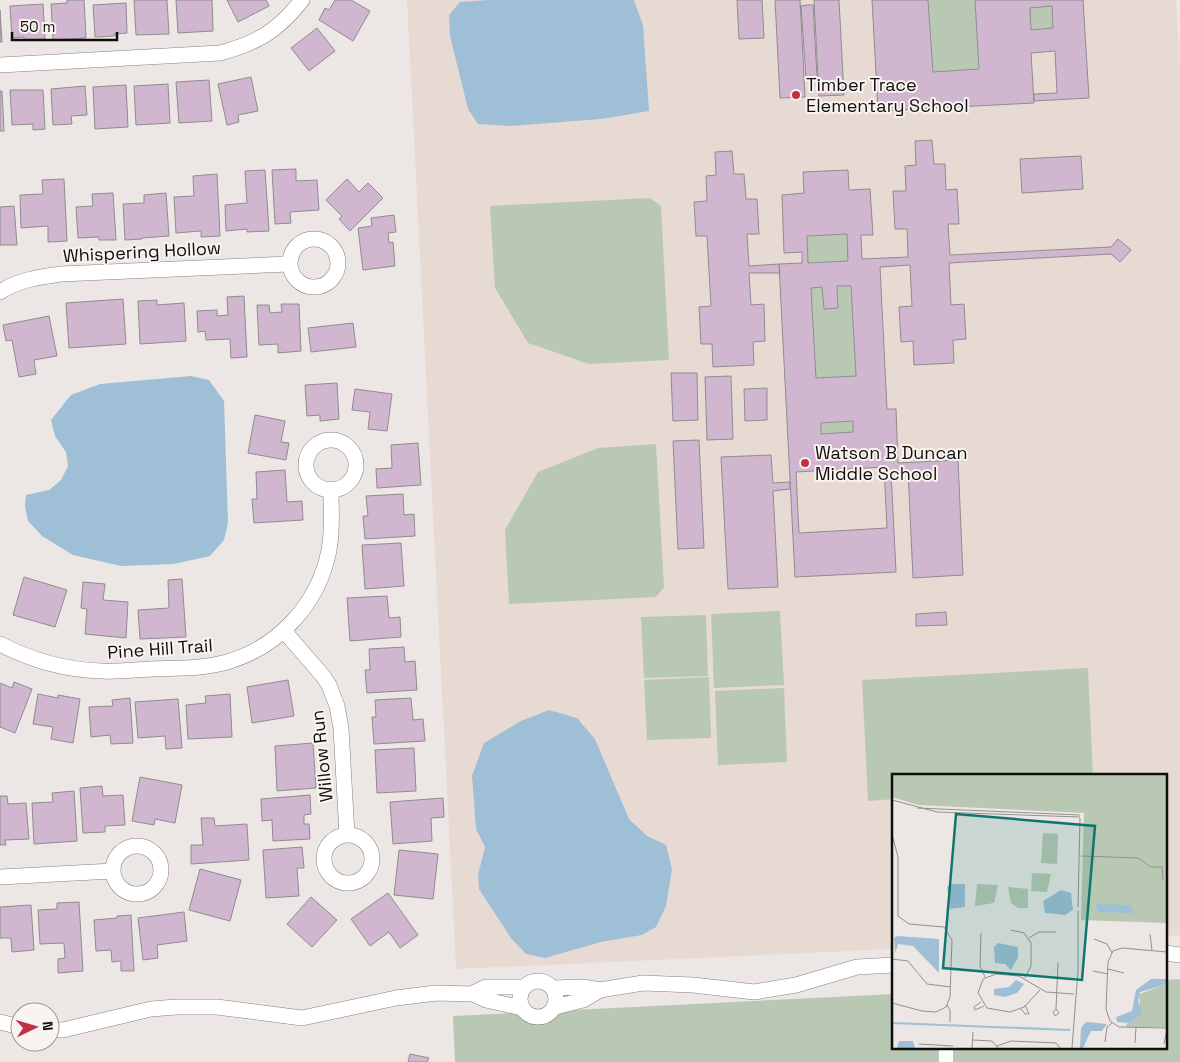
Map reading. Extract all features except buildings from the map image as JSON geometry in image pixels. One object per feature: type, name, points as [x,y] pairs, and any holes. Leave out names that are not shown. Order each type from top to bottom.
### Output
[{"type":"street","points":[[0,64],[220,53],[242,47],[260,39],[276,28],[293,12],[302,0]]},
{"type":"street","name":"Whispering Hollow","points":[[0,292],[35,278],[60,274],[289,264]]},
{"type":"street","name":"Pine Hill Trail","points":[[0,644],[27,657],[55,666],[104,672],[206,667],[247,655],[266,645],[284,631],[297,618],[310,600],[324,571],[329,550],[332,529],[331,490]]},
{"type":"street","name":"Willow Run","points":[[284,631],[323,676],[329,685],[337,706],[341,728],[347,835]]},
{"type":"street","points":[[0,877],[113,871]]},
{"type":"street","points":[[552,988],[583,987],[600,990],[643,983],[693,985],[754,992],[796,985],[857,967],[892,964]]},
{"type":"street","points":[[60,1030],[151,1009],[217,1007],[302,1018],[396,998],[436,993],[471,994],[486,1000],[522,1008],[533,1017],[539,1018],[550,1014],[555,1007],[557,997],[549,984],[534,981],[525,987],[520,997],[522,1008]]},
{"type":"street","points":[[471,994],[486,987],[525,987]]},
{"type":"street","points":[[555,1007],[583,1000],[600,990]]},
{"type":"shaded area","name":"Watson B Duncan Middle School","points":[[407,0],[1176,0],[1180,70],[1180,935],[1168,936],[1168,774],[892,774],[892,949],[456,969]]},
{"type":"green space","points":[[928,0],[975,0],[979,69],[933,72]]},
{"type":"green space","points":[[1052,6],[1053,28],[1031,30],[1030,8]]},
{"type":"green space","points":[[650,198],[661,206],[669,360],[589,364],[528,343],[495,288],[490,206]]},
{"type":"green space","points":[[847,234],[848,261],[808,263],[807,236]]},
{"type":"green space","points":[[837,286],[851,286],[856,376],[816,378],[811,288],[822,287],[824,309],[838,308]]},
{"type":"green space","points":[[853,421],[853,432],[821,434],[821,423]]},
{"type":"green space","points":[[656,444],[664,587],[656,597],[509,604],[505,530],[538,472],[598,448]]},
{"type":"green space","points":[[780,611],[784,685],[714,688],[711,614]]},
{"type":"green space","points":[[706,615],[708,676],[644,678],[641,617]]},
{"type":"green space","points":[[1088,668],[1093,774],[892,774],[892,799],[868,801],[862,680]]},
{"type":"green space","points":[[709,677],[711,738],[647,740],[644,680]]},
{"type":"green space","points":[[784,688],[787,762],[718,765],[715,691]]},
{"type":"green space","points":[[1180,979],[1180,1062],[455,1062],[453,1016],[892,994],[892,1050],[1168,1050],[1168,980]]},
{"type":"water","points":[[489,0],[634,0],[643,25],[649,111],[601,119],[511,126],[478,124],[468,109],[450,36],[449,15],[460,2]]},
{"type":"water","points":[[191,376],[209,380],[224,401],[228,523],[224,540],[210,556],[174,564],[121,566],[73,555],[42,536],[28,521],[25,506],[26,495],[49,490],[61,480],[68,466],[66,452],[55,436],[51,420],[71,395],[100,384]]},
{"type":"water","points":[[549,710],[577,718],[595,739],[629,819],[647,836],[666,845],[672,869],[666,906],[656,927],[642,935],[601,942],[545,958],[526,954],[511,938],[479,889],[478,875],[485,847],[476,829],[472,776],[484,743],[521,721]]},
{"type":"place","name":"Timber Trace Elementary School","points":[[796,95]]},
{"type":"place","name":"Watson B Duncan Middle School","points":[[805,463]]}]
